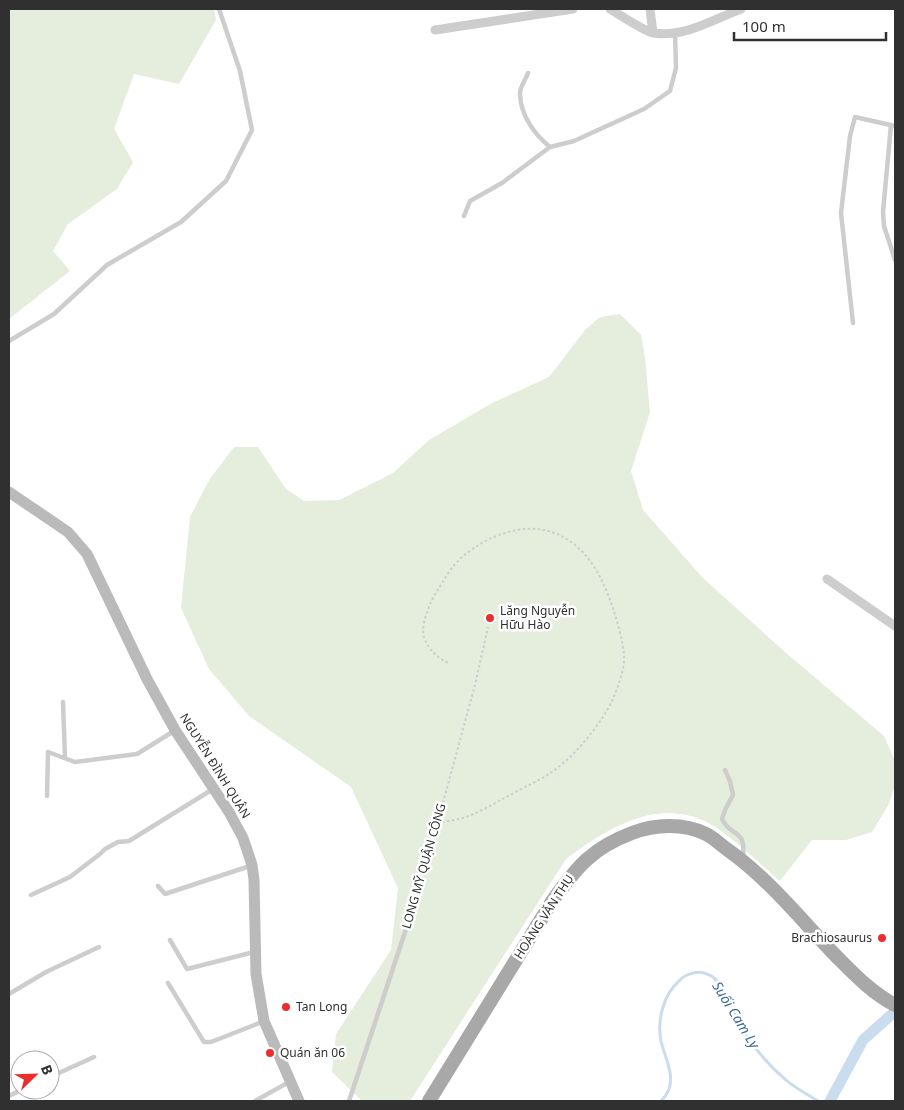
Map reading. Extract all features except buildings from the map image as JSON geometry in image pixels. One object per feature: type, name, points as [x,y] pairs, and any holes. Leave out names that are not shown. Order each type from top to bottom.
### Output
[{"type":"main road","name":"HOÀNG VĂN THỤ","points":[[429,1101],[553,900],[574,871],[592,854],[613,840],[642,829],[661,826],[686,828],[706,834],[743,860],[858,978],[881,997],[895,1005]]},
{"type":"street","points":[[435,30],[573,9]]},
{"type":"street","points":[[610,9],[653,33],[675,33],[741,9]]},
{"type":"street","points":[[650,9],[653,33]]},
{"type":"street","name":"NGUYỄN ĐÌNH QUÂN","points":[[11,497],[68,532],[87,554],[147,678],[175,730],[214,788],[243,838],[252,865],[254,880],[255,952],[258,993],[264,1022],[299,1101]]},
{"type":"street","points":[[827,579],[895,626]]},
{"type":"lane","points":[[9,340],[54,314],[107,265],[182,222],[226,181],[252,130],[240,72],[219,9]]},
{"type":"lane","points":[[464,216],[470,201],[502,183],[550,146],[574,141],[644,109],[670,91],[676,68],[675,33]]},
{"type":"lane","points":[[528,73],[519,94],[522,107],[531,127],[539,138],[550,146]]},
{"type":"lane","points":[[853,324],[841,213],[850,136],[855,118],[893,126],[883,212],[884,226],[895,260]]},
{"type":"lane","points":[[63,702],[65,758]]},
{"type":"lane","points":[[46,796],[48,752],[75,762],[137,754],[175,730]]},
{"type":"lane","points":[[725,770],[733,795],[722,818],[726,826],[743,839],[743,860]]},
{"type":"lane","points":[[30,895],[70,877],[105,849],[118,842],[129,842],[214,788]]},
{"type":"lane","points":[[158,886],[165,894],[252,865]]},
{"type":"lane","name":"LONG MỸ QUẬN CÔNG","points":[[349,1101],[420,887]]},
{"type":"lane","points":[[170,940],[187,969],[255,952]]},
{"type":"lane","points":[[9,994],[46,972],[99,947]]},
{"type":"lane","points":[[168,984],[204,1042],[210,1042],[264,1022]]},
{"type":"lane","points":[[60,1072],[94,1057]]},
{"type":"lane","points":[[255,1101],[289,1082]]},
{"type":"path","points":[[437,824],[466,817],[552,773],[582,745],[606,714],[618,686],[624,657],[618,622],[609,597],[592,562],[572,542],[554,532],[534,528],[511,530],[495,536],[476,547],[460,559],[446,578],[433,597],[426,615],[424,637],[434,656],[450,664]]},
{"type":"path","name":"LONG MỸ QUẬN CÔNG","points":[[420,887],[488,627]]},
{"type":"green space","points":[[9,9],[214,9],[216,20],[179,84],[134,74],[114,129],[133,162],[117,189],[68,224],[53,251],[70,271],[9,319]]},
{"type":"green space","points":[[620,314],[641,335],[645,357],[650,412],[631,471],[643,510],[703,578],[785,652],[884,736],[895,761],[895,785],[889,804],[872,832],[846,840],[812,840],[780,881],[721,831],[702,820],[684,814],[648,815],[614,828],[566,859],[410,1101],[362,1101],[332,1072],[336,1034],[391,950],[398,888],[351,787],[249,716],[209,669],[181,608],[190,517],[209,480],[234,447],[258,447],[286,489],[304,501],[339,500],[393,473],[429,440],[492,403],[549,377],[586,329],[600,317]]},
{"type":"waterway","name":"Suối Cam Ly","points":[[661,1101],[667,1094],[671,1080],[661,1041],[662,1009],[669,993],[679,981],[688,975],[700,972],[718,981],[738,1021],[753,1045],[766,1060],[790,1083],[818,1101]]},
{"type":"waterway","points":[[830,1101],[863,1040],[891,1015]]},
{"type":"place","name":"Lăng Nguyễn Hữu Hào","points":[[490,618]]},
{"type":"place","name":"Brachiosaurus","points":[[882,938]]},
{"type":"place","name":"Tan Long","points":[[286,1007]]},
{"type":"place","name":"Quán ăn 06","points":[[270,1053]]}]
